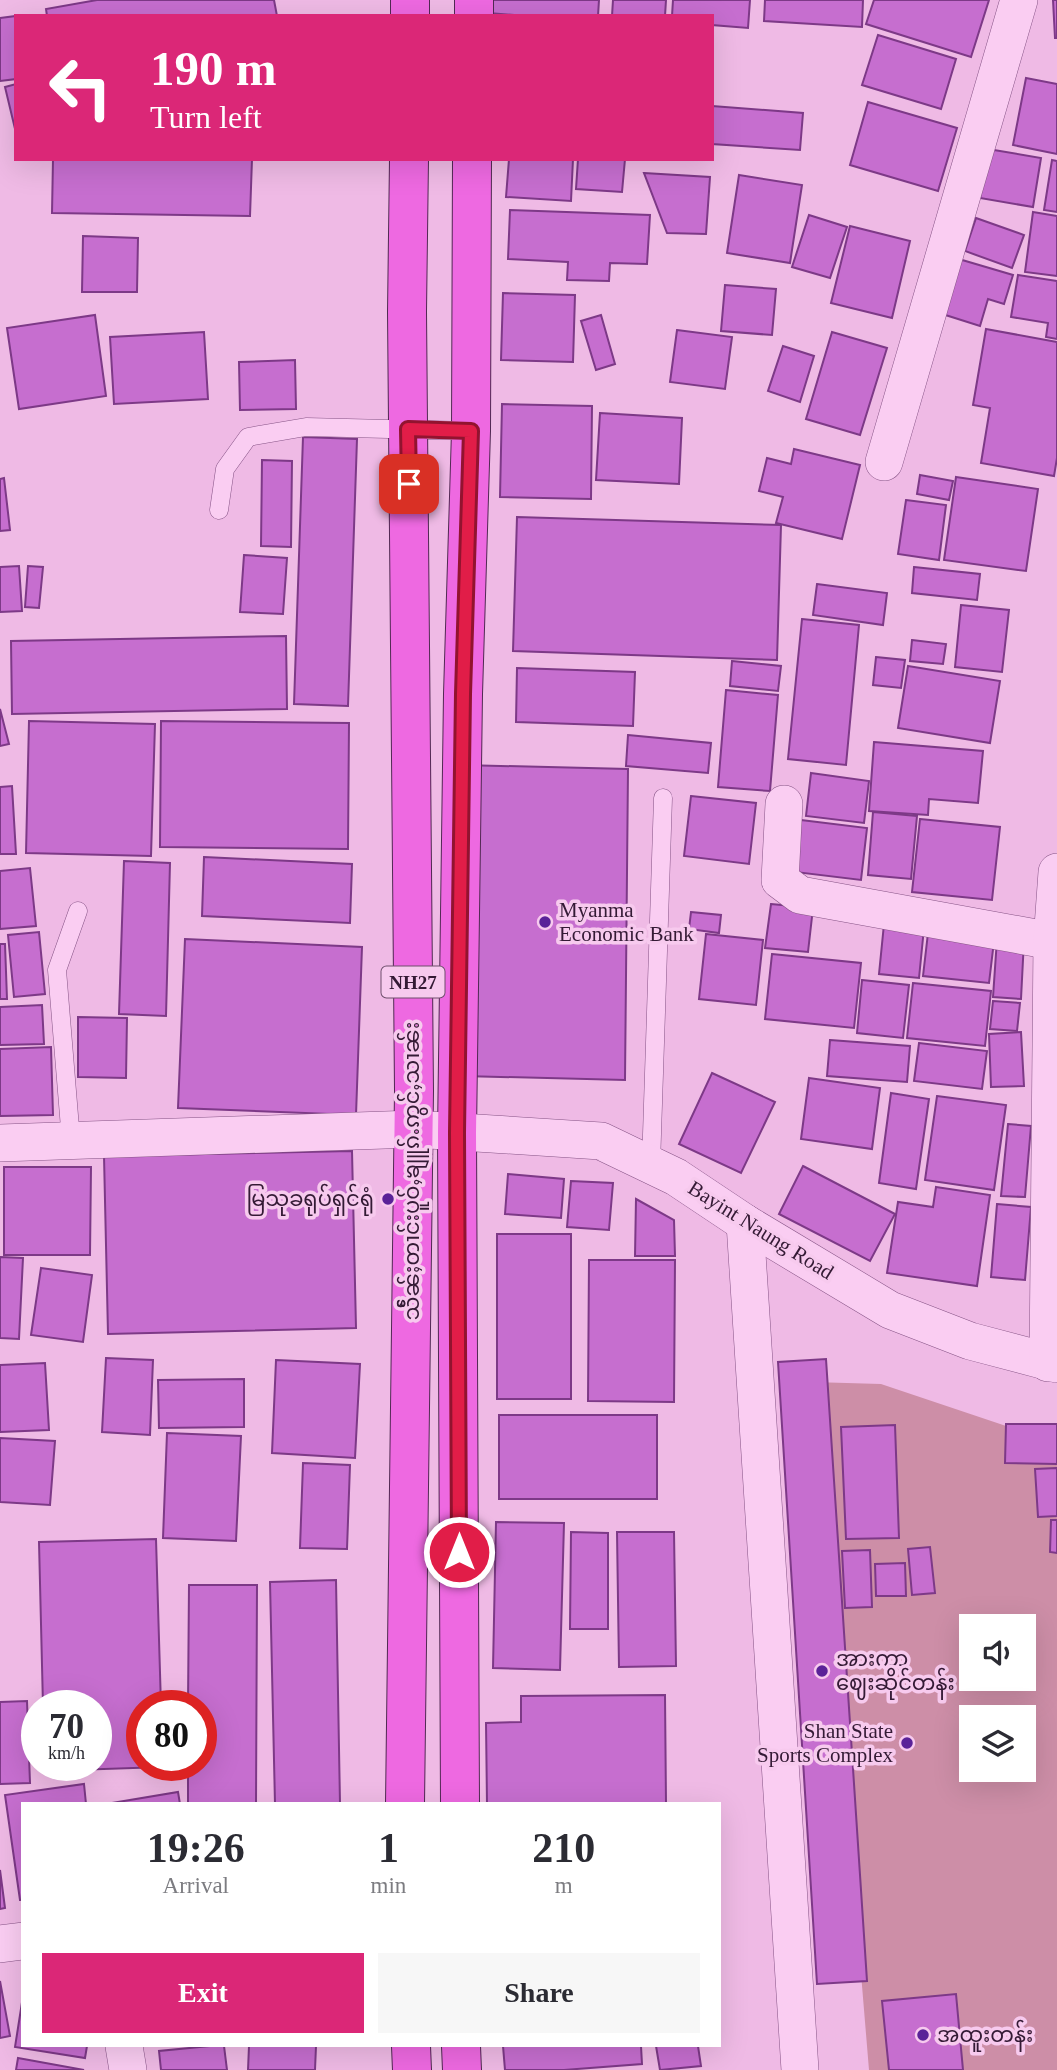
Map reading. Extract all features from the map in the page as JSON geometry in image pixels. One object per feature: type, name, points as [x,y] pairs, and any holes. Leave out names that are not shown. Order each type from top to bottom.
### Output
[{"type":"highway","name":"သဵႅၼ်ႈတၢင်းပူဝ်ႇၶျူၵ်ႉဢွင်ႇသၢၼ်း","points":[[405,1802],[414,1129],[408,429],[409,161]]},
{"type":"highway","name":"NH27","points":[[460,1802],[457,1133],[463,694],[471,431],[472,161]]},
{"type":"highway","points":[[411,2047],[412,2070]]},
{"type":"highway","points":[[461,2047],[461,2070]]},
{"type":"street","points":[[884,462],[1019,0]]},
{"type":"street","points":[[784,804],[780,880],[800,895],[1052,941]]},
{"type":"street","points":[[1053,1364],[1052,941],[1057,872]]},
{"type":"street","name":"Bayint Naung Road","points":[[0,1143],[414,1129],[601,1141],[676,1177],[745,1223],[890,1310],[970,1342],[1053,1364]]},
{"type":"street","points":[[745,1223],[800,2070]]},
{"type":"street","points":[[0,1944],[21,1941]]},
{"type":"street","points":[[124,2047],[128,2070]]},
{"type":"lane","points":[[219,510],[225,469],[248,437],[306,427],[471,431]]},
{"type":"lane","points":[[651,1165],[663,798]]},
{"type":"lane","points":[[71,1140],[57,970],[78,911]]},
{"type":"shaded area","name":"Shan State Sports Complex","points":[[812,1382],[881,1384],[1057,1443],[1057,2070],[869,2070]]},
{"type":"building","points":[[97,0],[274,0],[277,14],[47,14],[46,9]]},
{"type":"building","points":[[489,0],[599,0],[598,14],[488,13]]},
{"type":"building","points":[[613,0],[666,0],[665,14],[612,14]]},
{"type":"building","points":[[673,0],[750,0],[748,28],[714,25],[714,14],[672,14]]},
{"type":"building","points":[[765,0],[863,0],[862,27],[764,21]]},
{"type":"building","points":[[874,0],[989,0],[971,57],[866,24]]},
{"type":"building","points":[[1053,0],[1057,0],[1057,38],[1055,38]]},
{"type":"building","points":[[14,16],[14,79],[0,81],[0,18]]},
{"type":"building","points":[[878,35],[956,59],[941,109],[862,85]]},
{"type":"building","points":[[1026,78],[1057,84],[1057,154],[1013,145]]},
{"type":"building","points":[[14,85],[14,125],[5,87]]},
{"type":"building","points":[[868,102],[957,128],[938,191],[850,165]]},
{"type":"building","points":[[714,106],[803,113],[800,150],[714,144]]},
{"type":"building","points":[[988,149],[1041,158],[1033,207],[980,198]]},
{"type":"building","points":[[1052,160],[1057,161],[1057,212],[1044,210]]},
{"type":"building","points":[[53,161],[252,161],[250,216],[52,213]]},
{"type":"building","points":[[509,161],[573,161],[571,201],[506,197]]},
{"type":"building","points":[[578,161],[625,161],[622,192],[576,189]]},
{"type":"building","points":[[644,173],[710,177],[706,234],[667,233]]},
{"type":"building","points":[[739,175],[802,185],[790,263],[727,253]]},
{"type":"building","points":[[510,210],[650,215],[647,264],[610,263],[609,281],[567,280],[568,262],[508,259]]},
{"type":"building","points":[[1033,212],[1057,216],[1057,276],[1025,272]]},
{"type":"building","points":[[809,215],[847,227],[830,278],[792,267]]},
{"type":"building","points":[[976,218],[1024,235],[1012,268],[965,251]]},
{"type":"building","points":[[850,226],[910,241],[892,318],[831,303]]},
{"type":"building","points":[[83,236],[138,238],[137,292],[82,292]]},
{"type":"building","points":[[952,257],[1013,275],[1004,304],[988,299],[980,326],[936,312]]},
{"type":"building","points":[[1018,275],[1057,281],[1057,339],[1046,337],[1048,323],[1011,317]]},
{"type":"building","points":[[725,285],[776,289],[772,335],[721,331]]},
{"type":"building","points":[[503,293],[575,295],[573,362],[501,360]]},
{"type":"building","points":[[95,315],[106,396],[19,409],[7,328]]},
{"type":"building","points":[[601,315],[615,364],[596,370],[581,321]]},
{"type":"building","points":[[986,329],[1057,342],[1057,458],[1054,476],[981,463],[990,408],[973,405]]},
{"type":"building","points":[[677,330],[732,337],[725,389],[670,382]]},
{"type":"building","points":[[204,332],[208,399],[114,404],[110,337]]},
{"type":"building","points":[[832,332],[887,348],[860,435],[806,419]]},
{"type":"building","points":[[783,346],[814,356],[800,402],[768,391]]},
{"type":"building","points":[[295,360],[296,409],[240,410],[239,362]]},
{"type":"building","points":[[502,404],[592,406],[591,499],[500,497]]},
{"type":"building","points":[[600,413],[682,418],[679,484],[596,480]]},
{"type":"building","points":[[303,437],[357,439],[348,706],[294,704]]},
{"type":"building","points":[[794,449],[860,465],[842,539],[776,523],[783,497],[759,491],[767,458],[791,464]]},
{"type":"building","points":[[262,460],[292,461],[291,547],[261,546]]},
{"type":"building","points":[[920,475],[953,481],[949,500],[917,494]]},
{"type":"building","points":[[956,477],[1038,489],[1026,571],[944,560]]},
{"type":"building","points":[[4,478],[10,530],[0,531],[0,479]]},
{"type":"building","points":[[906,500],[946,505],[939,560],[898,554]]},
{"type":"building","points":[[517,517],[781,525],[777,660],[513,651]]},
{"type":"building","points":[[244,555],[287,558],[283,614],[240,612]]},
{"type":"building","points":[[19,566],[22,611],[0,612],[0,567]]},
{"type":"building","points":[[28,566],[43,567],[39,608],[25,607]]},
{"type":"building","points":[[914,567],[980,574],[977,600],[912,593]]},
{"type":"building","points":[[817,584],[887,593],[883,625],[813,615]]},
{"type":"building","points":[[961,605],[1009,610],[1002,672],[955,667]]},
{"type":"building","points":[[802,619],[859,625],[846,765],[788,759]]},
{"type":"building","points":[[286,636],[287,709],[12,714],[11,641]]},
{"type":"building","points":[[912,640],[946,644],[943,664],[910,661]]},
{"type":"building","points":[[876,657],[905,660],[901,688],[873,685]]},
{"type":"building","points":[[732,661],[781,666],[778,691],[730,686]]},
{"type":"building","points":[[908,666],[1000,681],[990,743],[898,728]]},
{"type":"building","points":[[517,668],[635,672],[633,726],[516,722]]},
{"type":"building","points":[[726,690],[778,695],[770,791],[718,787]]},
{"type":"building","points":[[0,709],[9,744],[0,746]]},
{"type":"building","points":[[29,721],[155,724],[151,856],[26,853]]},
{"type":"building","points":[[161,721],[349,723],[348,849],[160,847]]},
{"type":"building","points":[[628,735],[711,743],[708,773],[626,766]]},
{"type":"building","points":[[874,742],[983,751],[978,803],[929,799],[928,815],[869,811]]},
{"type":"building","name":"Myanma Economic Bank","points":[[462,765],[628,769],[625,1080],[463,1076]]},
{"type":"building","points":[[811,773],[869,781],[864,823],[806,816]]},
{"type":"building","points":[[12,786],[16,854],[0,854],[0,787]]},
{"type":"building","points":[[691,796],[756,803],[749,864],[684,856]]},
{"type":"building","points":[[873,812],[917,816],[911,879],[868,875]]},
{"type":"building","points":[[920,819],[1000,827],[992,900],[912,892]]},
{"type":"building","points":[[801,820],[867,828],[861,880],[795,872]]},
{"type":"building","points":[[204,857],[352,864],[350,923],[202,916]]},
{"type":"building","points":[[124,861],[170,863],[166,1016],[119,1014]]},
{"type":"building","points":[[30,868],[36,926],[0,929],[0,871]]},
{"type":"building","points":[[771,904],[813,908],[808,952],[765,948]]},
{"type":"building","points":[[691,912],[721,915],[719,933],[689,929]]},
{"type":"building","points":[[884,924],[924,928],[919,978],[879,974]]},
{"type":"building","points":[[39,932],[45,994],[14,997],[8,935]]},
{"type":"building","points":[[928,933],[994,941],[989,983],[923,976]]},
{"type":"building","points":[[706,934],[763,940],[756,1005],[699,999]]},
{"type":"building","points":[[185,939],[362,947],[356,1115],[178,1108]]},
{"type":"building","points":[[997,939],[1024,940],[1021,999],[993,997]]},
{"type":"building","points":[[0,944],[5,944],[7,999],[0,999]]},
{"type":"building","points":[[772,954],[861,963],[854,1028],[765,1019]]},
{"type":"building","points":[[862,980],[909,985],[903,1038],[857,1033]]},
{"type":"building","points":[[913,983],[991,991],[985,1046],[907,1038]]},
{"type":"building","points":[[993,1001],[1020,1003],[1017,1031],[990,1029]]},
{"type":"building","points":[[42,1005],[44,1044],[0,1045],[0,1007]]},
{"type":"building","points":[[78,1017],[127,1018],[126,1078],[78,1077]]},
{"type":"building","points":[[1021,1032],[1024,1086],[991,1087],[989,1034]]},
{"type":"building","points":[[830,1040],[910,1046],[907,1082],[827,1076]]},
{"type":"building","points":[[919,1043],[987,1051],[982,1089],[914,1081]]},
{"type":"building","points":[[51,1047],[53,1115],[0,1116],[0,1049]]},
{"type":"building","points":[[712,1073],[775,1102],[741,1173],[679,1144]]},
{"type":"building","points":[[809,1078],[880,1088],[872,1149],[801,1139]]},
{"type":"building","points":[[891,1093],[929,1099],[916,1189],[879,1183]]},
{"type":"building","points":[[937,1096],[1006,1105],[994,1190],[925,1180]]},
{"type":"building","points":[[1008,1124],[1031,1126],[1025,1197],[1001,1196]]},
{"type":"building","points":[[352,1151],[356,1328],[108,1334],[104,1156]]},
{"type":"building","points":[[803,1166],[895,1214],[870,1261],[779,1214]]},
{"type":"building","points":[[4,1167],[91,1167],[90,1255],[4,1255]]},
{"type":"building","points":[[508,1174],[564,1179],[561,1218],[505,1214]]},
{"type":"building","points":[[571,1181],[613,1183],[609,1230],[567,1227]]},
{"type":"building","points":[[936,1187],[990,1195],[977,1286],[887,1273],[898,1202],[933,1207]]},
{"type":"building","points":[[636,1199],[674,1220],[675,1256],[635,1256]]},
{"type":"building","points":[[997,1204],[1031,1207],[1025,1280],[991,1277]]},
{"type":"building","points":[[497,1234],[571,1234],[571,1399],[497,1399]]},
{"type":"building","points":[[0,1257],[23,1258],[19,1339],[0,1338]]},
{"type":"building","points":[[589,1260],[675,1260],[674,1402],[588,1401]]},
{"type":"building","points":[[41,1268],[92,1275],[83,1342],[31,1335]]},
{"type":"building","points":[[106,1358],[153,1360],[150,1435],[102,1432]]},
{"type":"building","name":"အားကာ ဈေးဆိုင်တန်း","points":[[826,1359],[867,1981],[817,1984],[778,1362]]},
{"type":"building","points":[[276,1360],[360,1364],[355,1458],[272,1453]]},
{"type":"building","points":[[45,1363],[49,1430],[0,1432],[0,1365]]},
{"type":"building","points":[[244,1379],[244,1427],[159,1428],[158,1380]]},
{"type":"building","points":[[499,1415],[657,1415],[657,1499],[499,1499]]},
{"type":"building","points":[[1006,1424],[1057,1424],[1057,1464],[1005,1463]]},
{"type":"building","points":[[895,1425],[899,1538],[846,1539],[841,1427]]},
{"type":"building","points":[[167,1433],[241,1436],[236,1541],[163,1538]]},
{"type":"building","points":[[0,1438],[55,1441],[50,1505],[0,1502]]},
{"type":"building","points":[[303,1463],[350,1465],[347,1549],[300,1548]]},
{"type":"building","points":[[1057,1468],[1057,1516],[1038,1517],[1035,1469]]},
{"type":"building","points":[[1051,1520],[1057,1520],[1057,1553],[1050,1552]]},
{"type":"building","points":[[496,1522],[564,1523],[560,1670],[493,1668]]},
{"type":"building","points":[[571,1532],[608,1533],[608,1629],[570,1629]]},
{"type":"building","points":[[617,1532],[674,1532],[676,1666],[619,1667]]},
{"type":"building","points":[[156,1539],[161,1690],[126,1690],[126,1768],[112,1769],[112,1690],[43,1690],[39,1542]]},
{"type":"building","points":[[930,1547],[935,1593],[912,1595],[908,1549]]},
{"type":"building","points":[[870,1550],[872,1607],[845,1608],[842,1551]]},
{"type":"building","points":[[905,1563],[906,1596],[876,1596],[875,1564]]},
{"type":"building","points":[[336,1580],[340,1802],[275,1802],[270,1582]]},
{"type":"building","points":[[189,1585],[257,1585],[256,1802],[188,1802],[188,1781],[217,1781],[217,1690],[188,1690]]},
{"type":"building","points":[[665,1695],[666,1802],[487,1802],[486,1723],[521,1722],[521,1696]]},
{"type":"building","points":[[21,1701],[21,1781],[30,1783],[0,1784],[0,1702]]},
{"type":"building","points":[[84,1784],[86,1802],[21,1802],[21,1900],[20,1900],[5,1795]]},
{"type":"building","points":[[178,1792],[180,1802],[118,1802]]},
{"type":"building","points":[[0,1870],[5,1908],[0,1909]]},
{"type":"building","points":[[0,1981],[10,2036],[0,2038]]},
{"type":"building","name":"အထူးတန်း","points":[[956,1994],[963,2070],[889,2070],[882,2001]]},
{"type":"building","points":[[21,2009],[21,2047],[87,2047],[85,2058],[15,2047]]},
{"type":"building","points":[[224,2047],[227,2070],[161,2070],[159,2051]]},
{"type":"building","points":[[249,2047],[316,2047],[315,2070],[248,2070]]},
{"type":"building","points":[[503,2047],[641,2047],[642,2064],[564,2070],[505,2070]]},
{"type":"building","points":[[656,2047],[698,2047],[701,2066],[660,2070]]},
{"type":"building","points":[[18,2058],[84,2070],[16,2070]]},
{"type":"place","name":"Myanma Economic Bank","points":[[545,922]]},
{"type":"place","name":"မြသုခရုပ်ရှင်ရုံ","points":[[388,1199]]},
{"type":"place","name":"အားကာ ဈေးဆိုင်တန်း","points":[[822,1671]]},
{"type":"place","name":"Shan State Sports Complex","points":[[907,1743]]},
{"type":"place","name":"အထူးတန်း","points":[[923,2035]]},
{"type":"route","points":[[409,484],[408,429],[471,431],[463,694],[457,1133],[459,1552]]}]
